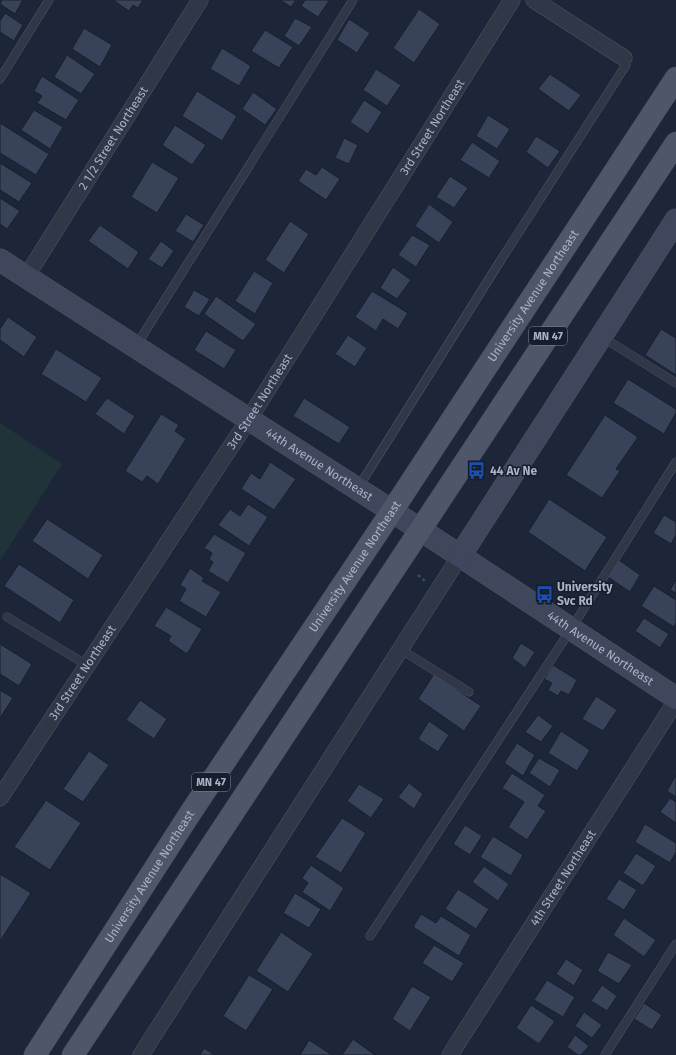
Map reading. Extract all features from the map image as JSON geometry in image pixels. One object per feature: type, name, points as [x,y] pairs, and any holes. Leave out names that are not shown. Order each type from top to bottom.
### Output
[{"type":"main road","name":"University Avenue Northeast","points":[[35,1055],[191,812],[392,511],[676,78]]},
{"type":"main road","name":"MN 47","points":[[73,1055],[676,143]]},
{"type":"street","name":"2 1/2 Street Northeast","points":[[26,276],[200,0]]},
{"type":"street","name":"3rd Street Northeast","points":[[0,798],[249,419],[512,0]]},
{"type":"street","points":[[534,0],[624,58]]},
{"type":"street","points":[[141,1055],[601,336],[674,229]]},
{"type":"street","name":"44th Avenue Northeast","points":[[0,260],[392,511],[676,699]]},
{"type":"street","name":"4th Street Northeast","points":[[450,1055],[676,699]]},
{"type":"lane","points":[[0,79],[49,0]]},
{"type":"lane","points":[[136,347],[353,0]]},
{"type":"lane","points":[[357,489],[626,65],[624,58]]},
{"type":"lane","points":[[601,336],[676,383]]},
{"type":"lane","points":[[370,936],[571,629],[676,462]]},
{"type":"lane","points":[[7,617],[87,666]]},
{"type":"lane","points":[[400,649],[469,692]]},
{"type":"lane","points":[[605,1055],[676,944]]},
{"type":"shaded area","points":[[0,423],[62,464],[0,561]]},
{"type":"building","points":[[2,0],[23,0],[15,14],[0,4]]},
{"type":"building","points":[[113,0],[143,0],[138,8],[133,5],[129,11]]},
{"type":"building","points":[[280,0],[296,0],[291,7]]},
{"type":"building","points":[[305,0],[329,1],[318,17],[301,6]]},
{"type":"building","points":[[419,9],[440,24],[414,63],[393,48]]},
{"type":"building","points":[[5,13],[23,25],[14,41],[0,32],[0,21]]},
{"type":"building","points":[[295,18],[312,27],[299,46],[284,36]]},
{"type":"building","points":[[349,19],[370,33],[357,53],[337,40]]},
{"type":"building","points":[[84,28],[112,45],[100,67],[72,49]]},
{"type":"building","points":[[265,30],[293,47],[279,68],[251,51]]},
{"type":"building","points":[[222,48],[251,66],[239,86],[210,69]]},
{"type":"building","points":[[67,55],[95,74],[81,94],[54,77]]},
{"type":"building","points":[[376,69],[401,85],[387,106],[363,90]]},
{"type":"building","points":[[550,74],[581,95],[569,111],[538,89]]},
{"type":"building","points":[[42,76],[79,100],[66,120],[37,103],[42,96],[34,91]]},
{"type":"building","points":[[197,91],[237,116],[222,141],[182,116]]},
{"type":"building","points":[[253,92],[277,109],[265,125],[242,109]]},
{"type":"building","points":[[364,100],[382,112],[368,134],[350,122]]},
{"type":"building","points":[[34,110],[63,127],[50,149],[21,130]]},
{"type":"building","points":[[488,115],[510,129],[497,149],[476,136]]},
{"type":"building","points":[[0,123],[49,154],[36,175],[0,153]]},
{"type":"building","points":[[175,125],[206,145],[192,165],[162,145]]},
{"type":"building","points":[[536,136],[560,151],[548,168],[526,152]]},
{"type":"building","points":[[344,138],[358,145],[349,164],[335,158]]},
{"type":"building","points":[[472,142],[500,161],[489,178],[460,160]]},
{"type":"building","points":[[152,162],[179,178],[157,213],[131,197]]},
{"type":"building","points":[[0,163],[32,183],[19,202],[0,190]]},
{"type":"building","points":[[322,167],[340,179],[326,200],[298,181],[306,169],[316,175]]},
{"type":"building","points":[[450,176],[468,188],[454,208],[436,197]]},
{"type":"building","points":[[0,198],[20,211],[7,229],[0,224]]},
{"type":"building","points":[[429,204],[453,222],[439,243],[415,226]]},
{"type":"building","points":[[186,214],[204,225],[193,242],[175,231]]},
{"type":"building","points":[[290,221],[309,234],[284,273],[265,260]]},
{"type":"building","points":[[100,225],[139,252],[128,269],[88,241]]},
{"type":"building","points":[[412,235],[430,245],[416,267],[398,255]]},
{"type":"building","points":[[161,241],[174,251],[162,268],[148,259]]},
{"type":"building","points":[[393,267],[411,280],[397,299],[380,288]]},
{"type":"building","points":[[254,271],[273,283],[255,314],[235,301]]},
{"type":"building","points":[[194,290],[210,299],[199,316],[184,307]]},
{"type":"building","points":[[372,291],[408,313],[398,329],[383,319],[376,331],[355,317]]},
{"type":"building","points":[[216,296],[256,324],[243,341],[204,314]]},
{"type":"building","points":[[8,317],[37,337],[24,357],[0,340],[0,329]]},
{"type":"building","points":[[661,329],[676,338],[676,375],[645,355]]},
{"type":"building","points":[[206,331],[236,350],[224,369],[194,350]]},
{"type":"building","points":[[348,335],[367,348],[355,367],[335,354]]},
{"type":"building","points":[[56,349],[102,378],[86,402],[41,374]]},
{"type":"building","points":[[628,379],[676,409],[676,413],[664,434],[613,403]]},
{"type":"building","points":[[107,398],[135,416],[124,434],[95,414]]},
{"type":"building","points":[[304,398],[350,427],[339,444],[293,416]]},
{"type":"building","points":[[161,414],[179,425],[175,431],[186,439],[158,484],[147,476],[142,482],[125,471]]},
{"type":"building","points":[[605,415],[638,437],[616,469],[620,471],[602,498],[566,475]]},
{"type":"building","points":[[270,462],[296,479],[274,510],[241,489],[251,473],[260,479]]},
{"type":"building","points":[[549,499],[607,537],[585,571],[528,532]]},
{"type":"building","points":[[248,504],[268,517],[249,546],[218,525],[230,509],[240,516]]},
{"type":"building","points":[[664,515],[676,522],[676,535],[671,544],[653,533]]},
{"type":"building","points":[[47,519],[103,555],[88,579],[32,541]]},
{"type":"building","points":[[214,534],[246,553],[228,583],[208,571],[213,562],[209,559],[212,553],[204,548]]},
{"type":"building","points":[[619,560],[640,575],[630,592],[608,577]]},
{"type":"building","points":[[19,564],[74,600],[60,623],[4,586]]},
{"type":"building","points":[[190,568],[204,578],[202,581],[221,592],[206,617],[179,601],[186,589],[180,585]]},
{"type":"building","points":[[676,580],[676,593],[670,590]]},
{"type":"building","points":[[654,586],[676,600],[676,623],[674,627],[641,606]]},
{"type":"building","points":[[166,607],[202,629],[187,654],[168,641],[171,636],[154,626]]},
{"type":"building","points":[[644,618],[669,634],[660,648],[635,631]]},
{"type":"building","points":[[521,643],[535,652],[525,668],[512,658]]},
{"type":"building","points":[[0,644],[32,664],[19,686],[0,674]]},
{"type":"building","points":[[553,665],[577,680],[569,695],[561,691],[558,696],[548,690],[552,683],[544,679]]},
{"type":"building","points":[[434,674],[481,706],[464,731],[418,699]]},
{"type":"building","points":[[0,690],[13,698],[0,718]]},
{"type":"building","points":[[596,696],[617,710],[603,731],[582,719]]},
{"type":"building","points":[[140,700],[167,719],[154,739],[126,720]]},
{"type":"building","points":[[538,715],[553,726],[541,742],[525,732]]},
{"type":"building","points":[[429,721],[449,735],[438,752],[418,739]]},
{"type":"building","points":[[561,731],[590,750],[577,771],[548,753]]},
{"type":"building","points":[[517,743],[535,755],[523,776],[504,763]]},
{"type":"building","points":[[89,751],[109,765],[83,802],[63,789]]},
{"type":"building","points":[[539,758],[560,770],[550,787],[529,773]]},
{"type":"building","points":[[512,773],[545,795],[538,806],[546,811],[527,840],[508,827],[524,802],[502,788]]},
{"type":"building","points":[[676,775],[676,797],[667,791]]},
{"type":"building","points":[[409,783],[423,794],[414,809],[398,797]]},
{"type":"building","points":[[359,784],[384,799],[371,818],[347,801]]},
{"type":"building","points":[[670,798],[676,802],[676,823],[660,812]]},
{"type":"building","points":[[46,800],[81,823],[50,870],[14,847]]},
{"type":"building","points":[[342,818],[366,833],[341,873],[315,857]]},
{"type":"building","points":[[645,824],[676,843],[676,852],[670,863],[635,842]]},
{"type":"building","points":[[465,825],[482,836],[470,855],[453,844]]},
{"type":"building","points":[[493,836],[523,855],[511,876],[480,857]]},
{"type":"building","points":[[636,853],[656,866],[643,886],[623,873]]},
{"type":"building","points":[[311,865],[344,888],[330,911],[302,892],[308,883],[302,878]]},
{"type":"building","points":[[484,866],[509,884],[498,901],[472,882]]},
{"type":"building","points":[[0,874],[31,893],[0,941]]},
{"type":"building","points":[[619,879],[637,890],[624,910],[606,899]]},
{"type":"building","points":[[458,889],[489,909],[476,929],[445,909]]},
{"type":"building","points":[[295,893],[321,909],[309,928],[283,913]]},
{"type":"building","points":[[421,914],[436,923],[441,916],[471,935],[459,956],[413,927]]},
{"type":"building","points":[[624,918],[656,940],[644,957],[613,935]]},
{"type":"building","points":[[281,932],[313,954],[288,992],[256,971]]},
{"type":"building","points":[[434,945],[464,963],[452,982],[422,963]]},
{"type":"building","points":[[608,952],[632,965],[619,984],[597,971]]},
{"type":"building","points":[[566,959],[583,970],[574,986],[556,974]]},
{"type":"building","points":[[249,975],[273,989],[246,1031],[223,1016]]},
{"type":"building","points":[[547,980],[575,997],[563,1017],[534,1000]]},
{"type":"building","points":[[602,985],[617,996],[607,1011],[591,1001]]},
{"type":"building","points":[[412,986],[431,997],[410,1031],[392,1019]]},
{"type":"building","points":[[644,1003],[662,1015],[652,1030],[634,1019]]},
{"type":"building","points":[[531,1005],[555,1021],[539,1044],[516,1028]]},
{"type":"building","points":[[584,1012],[602,1025],[592,1038],[575,1026]]},
{"type":"building","points":[[575,1035],[589,1046],[581,1055],[578,1055],[567,1047]]},
{"type":"building","points":[[353,1039],[375,1055],[342,1055]]},
{"type":"building","points":[[309,1040],[332,1055],[300,1055]]},
{"type":"building","points":[[204,1048],[215,1055],[200,1055]]},
{"type":"place","name":"44 Av Ne","points":[[477,471]]},
{"type":"place","name":"University Svc Rd","points":[[544,594]]}]
